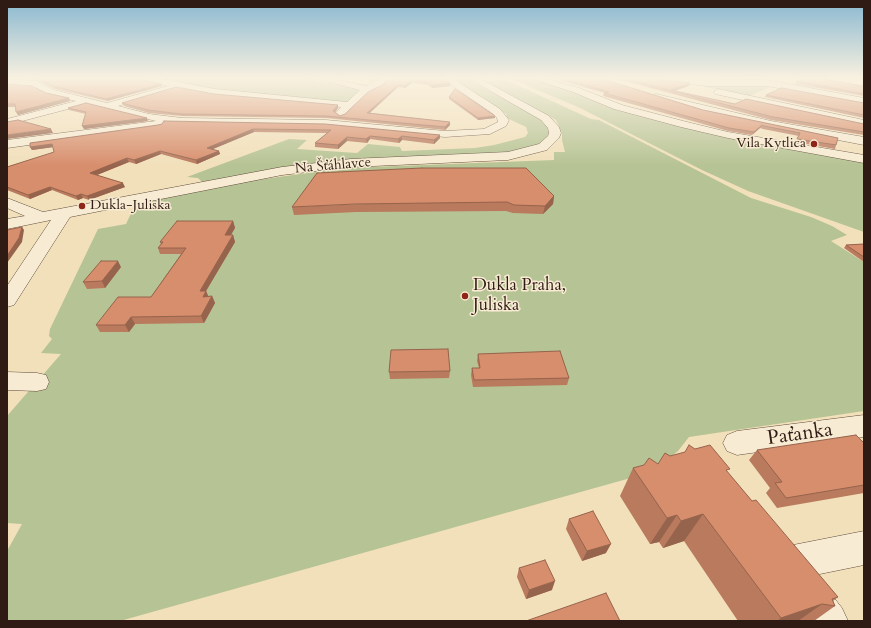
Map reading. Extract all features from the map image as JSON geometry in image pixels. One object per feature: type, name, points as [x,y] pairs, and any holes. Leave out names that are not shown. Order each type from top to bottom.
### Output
[{"type":"street","points":[[7,122],[62,107]]},
{"type":"street","points":[[112,107],[149,117],[182,121],[326,123],[462,134],[486,132],[502,124],[504,120],[502,116],[490,107]]},
{"type":"street","points":[[326,123],[347,107]]},
{"type":"street","name":"Na Šťáhlavce","points":[[7,224],[234,179],[303,168],[374,162],[508,156],[543,147],[553,138],[555,133],[554,127],[545,118],[525,107]]},
{"type":"street","points":[[619,107],[728,135],[864,159]]},
{"type":"street","points":[[698,107],[771,124],[864,141]]},
{"type":"street","points":[[791,107],[864,123]]},
{"type":"street","points":[[7,144],[182,121]]},
{"type":"street","points":[[7,203],[41,217]]},
{"type":"street","points":[[7,301],[64,213]]},
{"type":"street","points":[[7,381],[37,382]]},
{"type":"street","name":"Paťanka","points":[[737,443],[864,426]]},
{"type":"street","points":[[829,621],[774,551],[864,548]]},
{"type":"green space","points":[[495,107],[520,107],[540,118],[548,127],[549,132],[547,137],[538,145],[505,153],[374,159],[202,182],[198,178],[187,177],[289,139],[307,140],[297,149],[357,153],[368,144],[400,147],[402,151],[475,148],[525,137],[528,133],[526,127],[507,118],[506,114]]},
{"type":"green space","name":"Dukla Praha, Juliska","points":[[533,107],[566,107],[591,119],[599,120],[751,198],[811,217],[832,226],[847,235],[831,241],[864,262],[864,411],[689,437],[678,451],[652,472],[120,621],[7,621],[7,551],[22,524],[7,523],[7,416],[61,354],[41,353],[52,339],[49,336],[50,329],[98,229],[126,224],[136,203],[249,181],[345,168],[554,160],[554,152],[565,152],[562,133],[556,120]]},
{"type":"green space","points":[[579,107],[621,107],[649,117],[864,161],[864,232],[748,191],[702,170]]},
{"type":"building","points":[[15,107],[34,107],[16,112]]},
{"type":"building","points":[[104,107],[147,118],[82,126],[86,112],[68,108]]},
{"type":"building","points":[[138,107],[336,107],[333,111],[340,116],[345,114],[352,107],[373,107],[367,113],[450,122],[445,127],[326,116],[181,114]]},
{"type":"building","points":[[463,107],[482,107],[495,116],[478,118]]},
{"type":"building","points":[[655,107],[694,107],[838,138],[836,145],[797,139],[800,133],[762,125],[754,132],[729,128]]},
{"type":"building","points":[[736,107],[785,107],[864,124],[864,132],[773,117]]},
{"type":"building","points":[[826,107],[864,107],[864,115]]},
{"type":"building","points":[[18,120],[51,129],[7,135],[7,122]]},
{"type":"building","points":[[164,121],[325,124],[440,135],[434,140],[402,136],[398,139],[370,136],[366,139],[347,137],[338,145],[315,143],[331,130],[253,129],[207,148],[219,151],[196,160],[160,151],[134,160],[127,158],[90,173],[123,183],[87,196],[81,194],[76,196],[50,187],[28,195],[7,187],[7,167],[54,152],[52,144],[30,147],[30,143],[158,125],[162,124]]},
{"type":"building","points":[[422,168],[526,168],[554,196],[545,206],[514,205],[507,202],[355,204],[292,207],[317,173]]},
{"type":"building","points":[[177,221],[233,221],[225,235],[233,235],[200,291],[206,291],[203,297],[212,296],[201,316],[131,317],[125,325],[96,325],[118,297],[151,297],[186,248],[158,248],[163,242],[160,242]]},
{"type":"building","points":[[22,227],[19,238],[7,256],[7,230]]},
{"type":"building","points":[[864,244],[864,257],[846,245]]},
{"type":"building","points":[[101,261],[118,261],[102,281],[83,282]]},
{"type":"building","points":[[448,349],[450,371],[389,372],[391,350]]},
{"type":"building","points":[[560,351],[569,378],[474,380],[472,368],[480,368],[478,354]]},
{"type":"building","points":[[856,435],[864,443],[864,485],[786,498],[775,483],[782,482],[757,450]]},
{"type":"building","points":[[689,445],[695,449],[710,445],[730,469],[726,470],[752,501],[756,500],[838,597],[832,599],[835,606],[822,604],[781,618],[703,514],[681,521],[677,515],[667,518],[633,468],[644,465],[649,458],[658,464],[665,453],[670,456],[685,452]]},
{"type":"building","points":[[593,511],[611,544],[587,551],[569,519]]},
{"type":"building","points":[[545,560],[555,581],[529,590],[519,568]]},
{"type":"building","points":[[606,593],[620,621],[526,621]]},
{"type":"place","name":"Vila Kytlica","points":[[814,144]]},
{"type":"place","name":"Dukla-Juliska","points":[[82,206]]},
{"type":"place","name":"Dukla Praha, Juliska","points":[[465,296]]}]
